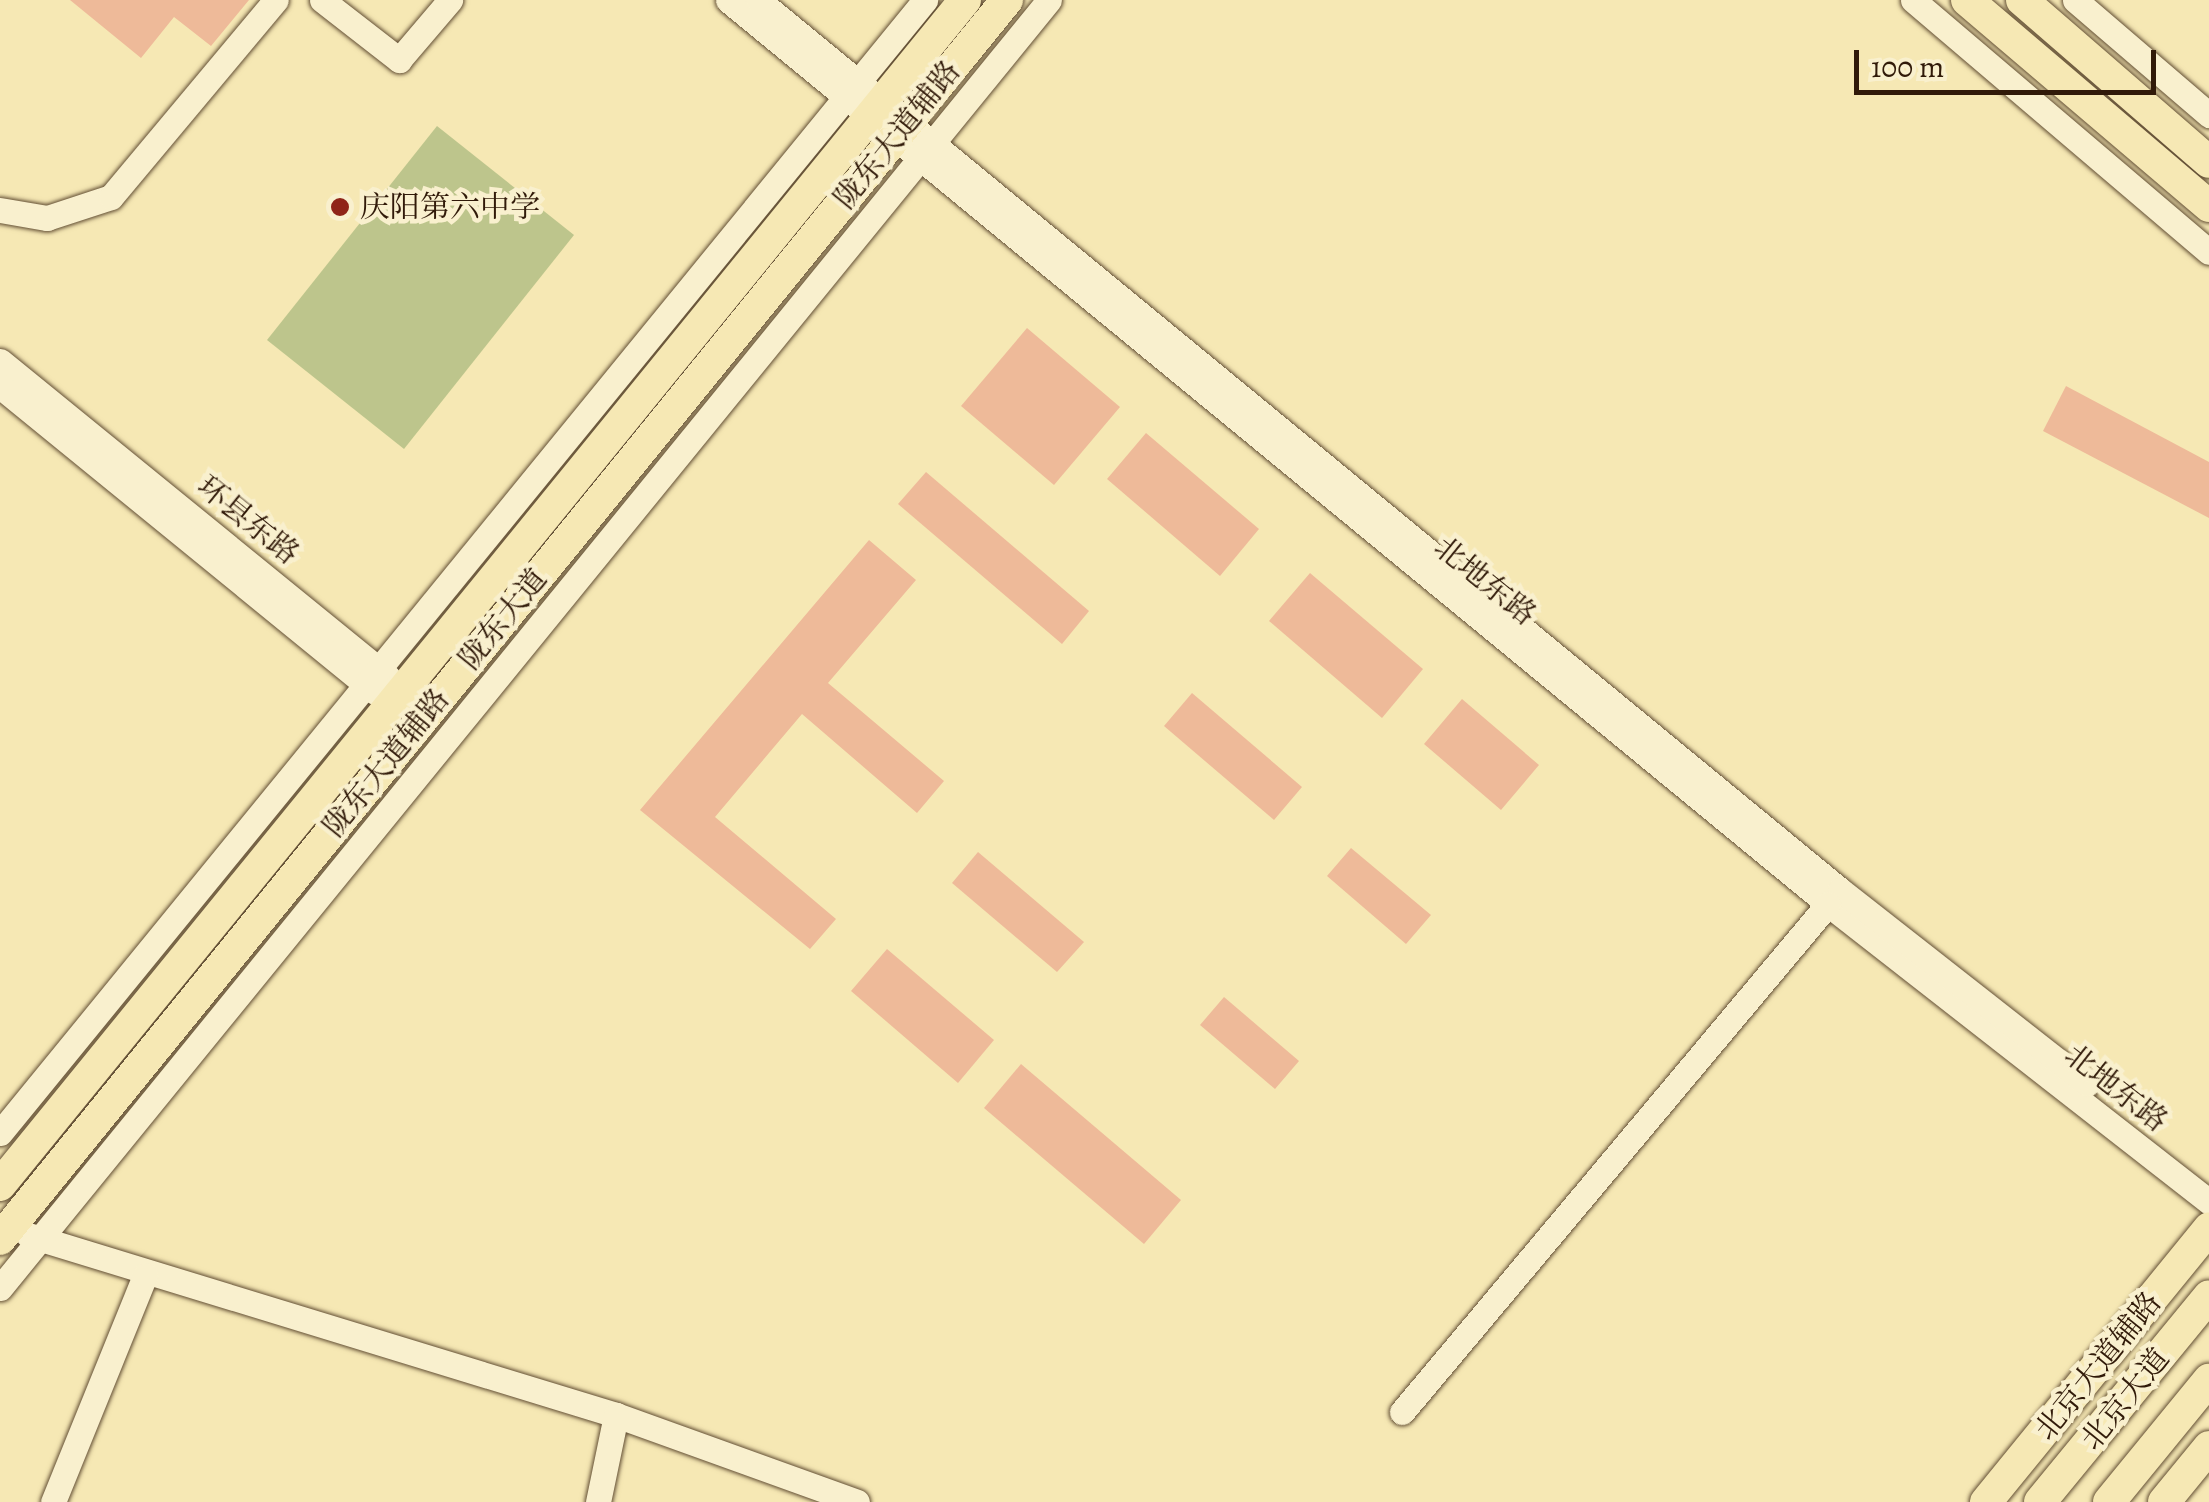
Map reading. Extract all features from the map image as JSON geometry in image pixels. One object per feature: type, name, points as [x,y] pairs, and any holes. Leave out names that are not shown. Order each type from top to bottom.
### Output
[{"type":"main road","name":"陇东大道","points":[[3,1230],[409,708],[862,100],[965,0]]},
{"type":"main road","name":"陇东大道","points":[[0,1185],[409,708],[913,142],[1007,0]]},
{"type":"main road","points":[[1967,0],[2209,206]]},
{"type":"main road","points":[[2022,0],[2209,162]]},
{"type":"main road","name":"北京大道辅路","points":[[1986,1502],[2209,1229]]},
{"type":"main road","name":"北京大道","points":[[2040,1502],[2209,1296]]},
{"type":"main road","name":"北京大道","points":[[2109,1502],[2209,1380]]},
{"type":"main road","points":[[2164,1502],[2204,1463]]},
{"type":"street","points":[[0,210],[47,218],[112,197],[276,0]]},
{"type":"street","points":[[322,0],[400,60],[450,0]]},
{"type":"street","name":"北地东路","points":[[728,0],[862,100],[1828,904],[2209,1202]]},
{"type":"street","name":"北地东路","points":[[758,0],[862,100]]},
{"type":"street","points":[[862,100],[924,0]]},
{"type":"street","name":"陇东大道辅路","points":[[913,142],[1049,0]]},
{"type":"street","points":[[1913,0],[2209,252]]},
{"type":"street","points":[[2074,0],[2209,115]]},
{"type":"street","name":"北地东路","points":[[913,142],[1840,890],[2209,1180]]},
{"type":"street","name":"环县东路","points":[[0,361],[409,708]]},
{"type":"street","name":"环县东路","points":[[0,386],[409,708]]},
{"type":"street","points":[[0,1132],[409,708]]},
{"type":"street","name":"陇东大道辅路","points":[[0,1288],[41,1239],[409,708]]},
{"type":"street","points":[[1402,1412],[1828,904]]},
{"type":"street","points":[[3,1230],[616,1415],[857,1502]]},
{"type":"street","points":[[53,1502],[145,1275]]},
{"type":"street","points":[[598,1502],[616,1415]]},
{"type":"green space","points":[[437,126],[574,235],[404,449],[267,340]]},
{"type":"building","points":[[70,0],[249,0],[211,46],[174,17],[141,58]]},
{"type":"building","points":[[1027,328],[1120,407],[1054,485],[961,406]]},
{"type":"building","points":[[2066,386],[2209,462],[2209,518],[2043,431]]},
{"type":"building","points":[[1146,433],[1259,529],[1220,576],[1107,479]]},
{"type":"building","points":[[926,472],[1089,611],[1062,644],[898,504]]},
{"type":"building","points":[[869,540],[916,580],[828,683],[944,781],[917,813],[802,714],[715,817],[836,919],[810,949],[640,810]]},
{"type":"building","points":[[1310,573],[1423,669],[1382,718],[1269,621]]},
{"type":"building","points":[[1192,693],[1302,787],[1274,820],[1164,726]]},
{"type":"building","points":[[1462,699],[1539,765],[1501,810],[1424,744]]},
{"type":"building","points":[[1351,848],[1431,915],[1406,944],[1327,876]]},
{"type":"building","points":[[978,852],[1084,942],[1057,972],[952,883]]},
{"type":"building","points":[[887,949],[994,1040],[958,1083],[851,991]]},
{"type":"building","points":[[1224,997],[1299,1061],[1275,1089],[1200,1025]]},
{"type":"building","points":[[1021,1064],[1181,1200],[1144,1244],[984,1108]]},
{"type":"place","name":"庆阳第六中学","points":[[340,207]]}]
